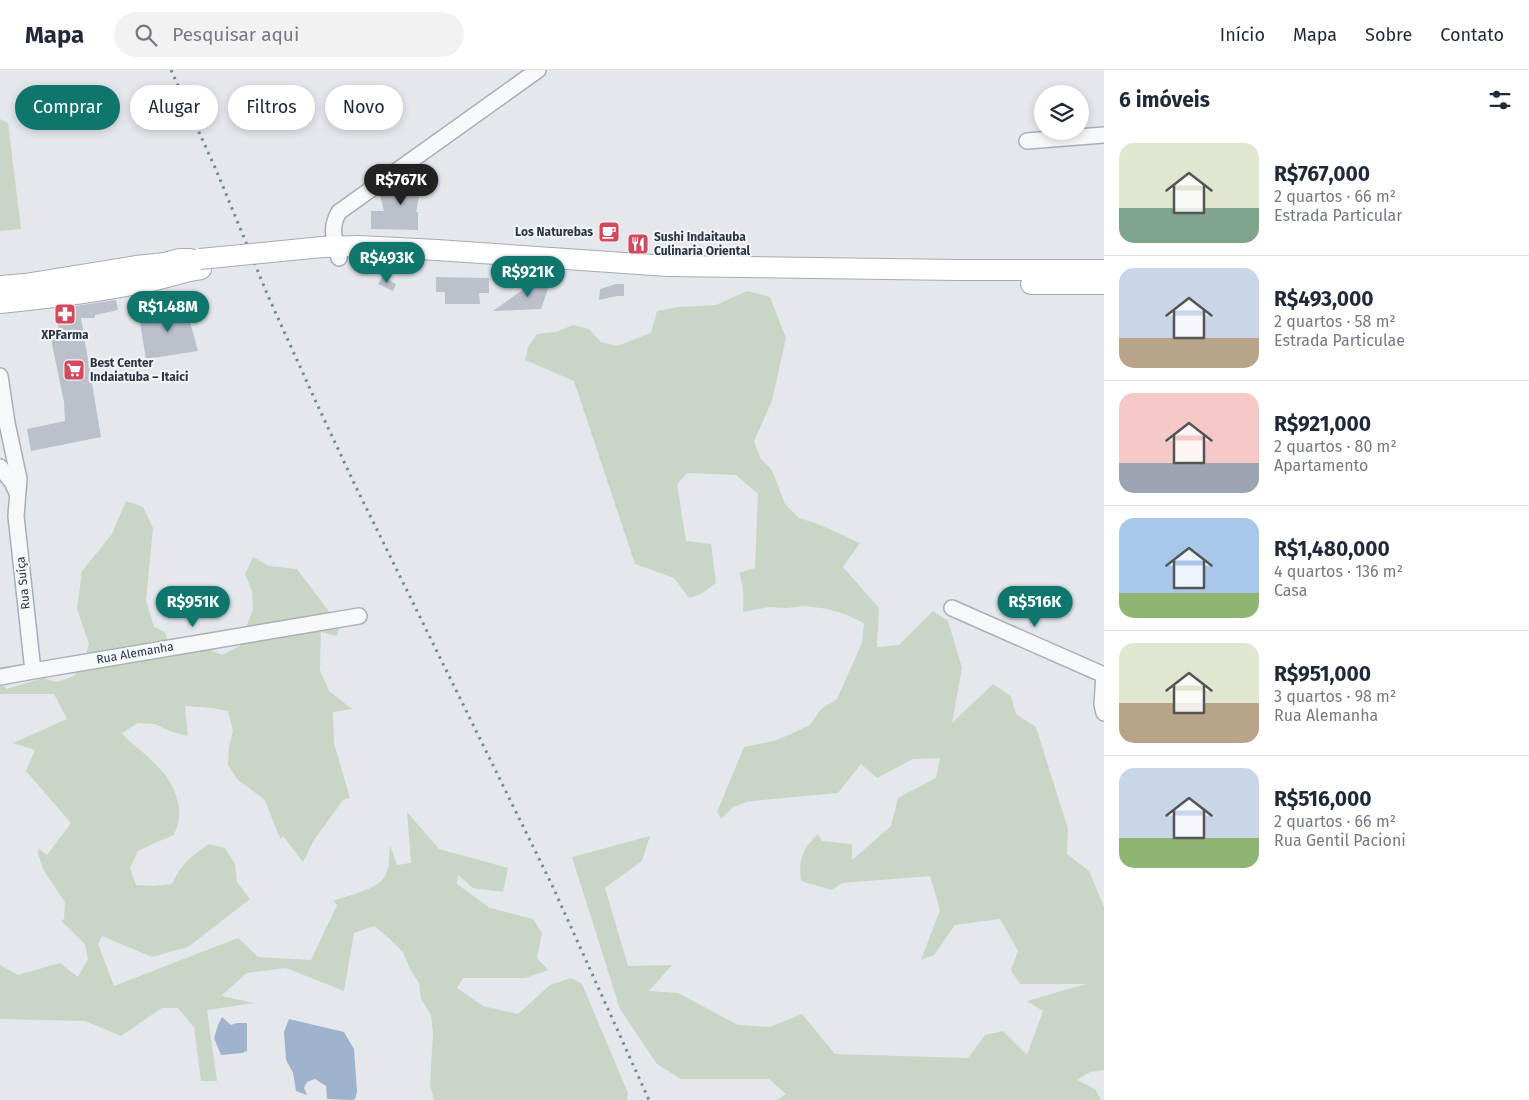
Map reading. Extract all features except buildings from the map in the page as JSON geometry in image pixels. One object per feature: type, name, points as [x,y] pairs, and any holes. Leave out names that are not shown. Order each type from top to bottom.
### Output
[{"type":"main road","points":[[0,303],[96,291],[157,280],[200,264],[330,252],[427,250],[668,266],[1104,270]]},
{"type":"main road","points":[[330,252],[670,277],[965,284],[1104,284]]},
{"type":"main road","points":[[4,286],[165,263],[180,259],[200,264]]},
{"type":"street","points":[[330,252],[334,238],[333,227],[339,212],[538,70]]},
{"type":"street","points":[[1027,141],[1104,135]]},
{"type":"street","name":"Rua Suíça","points":[[0,376],[6,448],[19,479],[16,516],[33,671]]},
{"type":"street","points":[[0,467],[12,482],[18,495]]},
{"type":"street","points":[[952,608],[1104,675],[1102,704],[1104,713]]},
{"type":"street","name":"Rua Alemanha","points":[[0,677],[358,616]]},
{"type":"green space","points":[[0,119],[8,123],[21,229],[0,231]]},
{"type":"green space","points":[[747,291],[770,297],[786,338],[772,401],[754,441],[760,458],[772,470],[785,504],[799,518],[818,524],[860,543],[843,567],[879,608],[877,647],[899,645],[933,611],[948,621],[962,668],[952,723],[993,684],[1011,696],[1016,714],[1036,727],[1068,829],[1067,854],[1089,871],[1104,907],[1104,1070],[1090,1072],[1077,1080],[1095,1089],[1101,1100],[777,1100],[786,1094],[769,1079],[681,1079],[657,1064],[620,1009],[572,857],[650,836],[642,861],[605,888],[628,966],[672,965],[649,991],[678,993],[738,1025],[770,1027],[802,1014],[835,1054],[968,1058],[985,1035],[1003,1031],[1027,1055],[1043,1011],[1027,1001],[1086,984],[1020,984],[1011,970],[1018,951],[1000,919],[955,925],[934,955],[921,960],[940,910],[930,876],[842,883],[832,890],[801,881],[800,867],[802,855],[818,834],[822,841],[852,844],[852,860],[891,826],[898,798],[936,778],[940,758],[913,759],[877,778],[861,764],[838,793],[750,801],[733,807],[721,819],[717,812],[744,747],[774,741],[810,725],[821,709],[837,699],[862,643],[864,623],[828,609],[805,606],[769,607],[743,612],[743,592],[739,573],[755,568],[758,494],[736,475],[687,473],[677,484],[686,541],[711,544],[716,583],[701,594],[689,598],[674,578],[635,564],[574,381],[525,360],[528,347],[537,334],[556,332],[573,325],[589,329],[601,342],[617,346],[651,333],[657,311],[678,307],[716,305]]},
{"type":"green space","points":[[126,501],[143,507],[153,528],[146,600],[154,627],[165,632],[171,650],[204,647],[222,655],[240,646],[253,610],[252,591],[245,574],[253,557],[269,566],[297,569],[340,626],[337,636],[321,632],[320,670],[329,691],[352,709],[333,712],[334,743],[350,798],[343,800],[314,840],[303,862],[283,836],[281,839],[265,800],[238,780],[228,765],[229,747],[233,731],[228,711],[185,706],[188,736],[172,732],[155,724],[138,723],[122,733],[166,776],[175,791],[179,808],[178,822],[174,835],[138,851],[130,868],[136,885],[172,884],[187,861],[209,844],[225,848],[235,864],[237,882],[250,899],[188,947],[152,957],[102,936],[98,944],[114,986],[238,938],[258,957],[311,960],[337,905],[333,901],[362,892],[381,881],[388,869],[390,845],[397,865],[411,863],[407,812],[439,849],[508,868],[503,892],[473,888],[458,875],[457,884],[490,908],[533,919],[542,933],[537,958],[548,970],[525,978],[463,978],[457,988],[483,1006],[518,1014],[550,985],[571,978],[582,984],[628,1093],[627,1100],[434,1100],[430,1085],[433,1033],[431,1015],[421,999],[419,983],[410,969],[403,952],[374,926],[354,933],[344,991],[286,968],[247,973],[221,996],[254,1003],[207,1010],[217,1081],[201,1081],[194,1027],[178,1008],[162,1008],[121,1036],[85,1021],[0,1019],[0,965],[18,975],[60,963],[78,977],[88,959],[85,944],[61,921],[64,919],[65,902],[44,871],[38,854],[38,848],[47,855],[71,823],[26,771],[35,750],[13,743],[67,719],[54,694],[0,694],[0,683],[7,689],[43,678],[57,682],[74,676],[84,662],[89,644],[77,609],[82,571],[112,534]]},
{"type":"water","points":[[222,1017],[231,1025],[247,1023],[247,1051],[221,1055],[214,1038]]},
{"type":"water","points":[[289,1019],[344,1032],[354,1049],[357,1092],[355,1099],[327,1099],[326,1086],[315,1079],[307,1082],[304,1088],[307,1095],[296,1091],[293,1073],[286,1060],[284,1032]]},
{"type":"railway","points":[[171,70],[217,172],[268,296],[316,402],[552,885],[649,1100]]},
{"type":"place","name":"Los Naturebas","points":[[609,232]]},
{"type":"place","name":"Sushi Indaitauba Culinaria Oriental","points":[[638,244]]},
{"type":"place","name":"XPFarma","points":[[65,314]]},
{"type":"place","name":"Best Center Indaiatuba – Itaici","points":[[74,370]]}]
